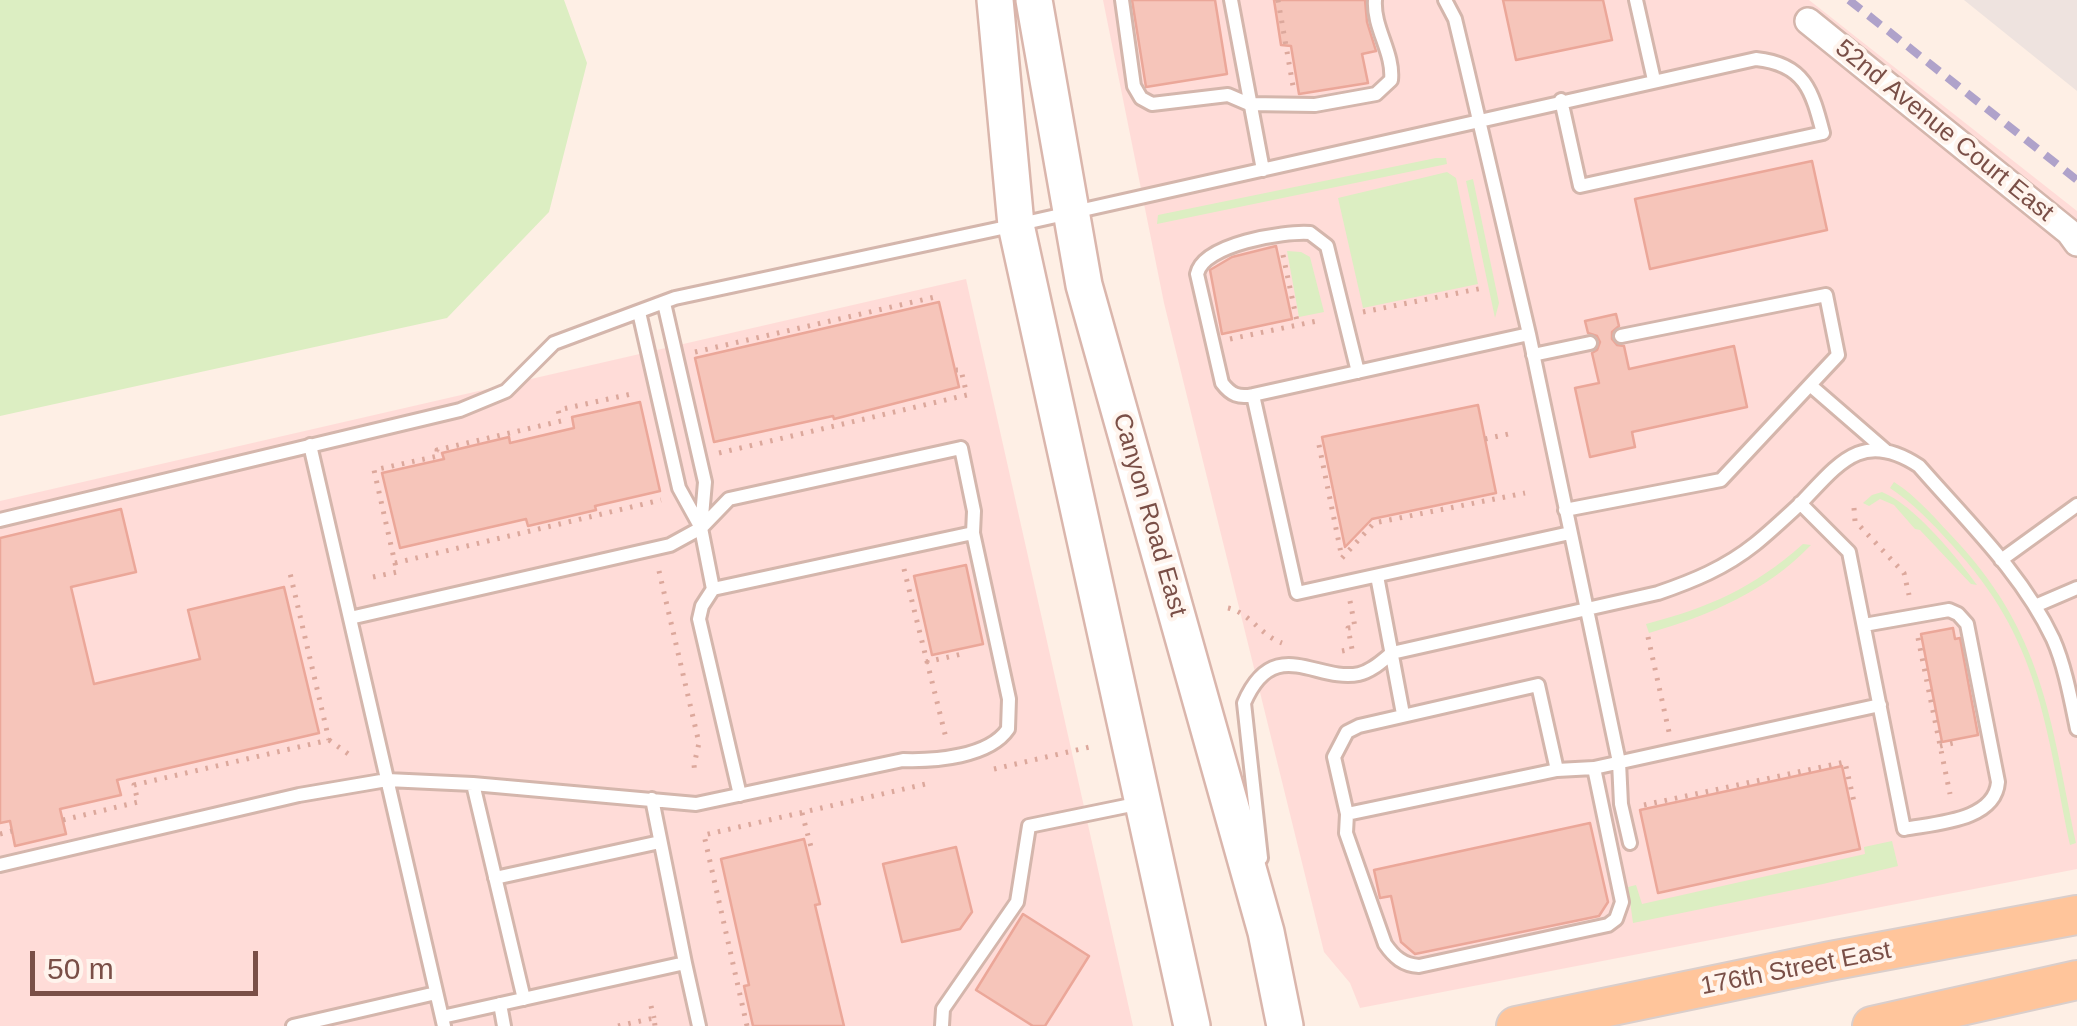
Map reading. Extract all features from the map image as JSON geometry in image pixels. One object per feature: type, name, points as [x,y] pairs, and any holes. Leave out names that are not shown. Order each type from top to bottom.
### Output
[{"type":"main road","points":[[995,0],[1016,225],[1192,1026]]},
{"type":"main road","name":"Canyon Road East","points":[[1034,0],[1084,285],[1266,932],[1286,1026]]},
{"type":"main road","name":"176th Street East","points":[[1516,1026],[1830,960],[2077,915]]},
{"type":"main road","points":[[1872,1026],[2077,980]]},
{"type":"street","name":"52nd Avenue Court East","points":[[1808,21],[2077,242]]},
{"type":"lane","points":[[1122,0],[1134,86],[1141,98],[1152,104],[1228,95],[1249,104],[1315,106],[1376,94],[1385,88],[1392,71],[1375,14],[1376,0]]},
{"type":"lane","points":[[1231,0],[1263,170]]},
{"type":"lane","points":[[1445,0],[1454,19],[1480,122],[1529,334],[1619,762],[1621,804],[1630,843]]},
{"type":"lane","points":[[1636,0],[1654,80]]},
{"type":"lane","points":[[0,520],[460,410],[506,391],[554,343],[664,303],[1480,122],[1561,100],[1654,80],[1756,59],[1772,60],[1807,82],[1823,133],[1580,186],[1561,100]]},
{"type":"lane","points":[[1358,372],[1332,257],[1320,238],[1297,232],[1221,249],[1199,265],[1198,284],[1222,383],[1230,393],[1242,397],[1254,395],[1358,372],[1529,334]]},
{"type":"lane","points":[[1565,510],[1721,480],[1838,355],[1826,294],[1622,336]]},
{"type":"lane","points":[[664,303],[705,482],[701,528],[713,588],[699,619],[740,794]]},
{"type":"lane","points":[[639,312],[678,488],[701,528]]},
{"type":"lane","points":[[1533,355],[1590,343]]},
{"type":"lane","points":[[1810,385],[1885,450]]},
{"type":"lane","points":[[1254,395],[1298,594],[1570,533]]},
{"type":"lane","points":[[310,445],[443,1022],[500,1004],[685,963]]},
{"type":"lane","points":[[0,864],[282,798],[387,780],[696,804],[903,760],[924,761],[990,746],[1008,729],[1009,699],[973,533],[974,511],[961,448],[729,499],[701,528],[670,546],[350,618]]},
{"type":"lane","points":[[1266,932],[1256,794],[1244,703],[1251,687],[1280,667],[1297,664],[1343,675],[1361,674],[1392,653],[1658,594],[1719,570],[1755,544],[1835,465],[1867,451],[1885,450],[1919,466],[2001,560],[2035,606],[2054,642],[2077,729]]},
{"type":"lane","points":[[1800,503],[1849,552],[1904,829],[1978,812],[1990,804],[1997,792],[1970,636],[1958,614],[1949,610],[1864,625]]},
{"type":"lane","points":[[2001,560],[2077,505]]},
{"type":"lane","points":[[713,588],[973,533]]},
{"type":"lane","points":[[1377,576],[1402,714]]},
{"type":"lane","points":[[2035,606],[2077,588]]},
{"type":"lane","points":[[1556,770],[1538,685],[1402,714],[1347,732],[1334,757],[1347,814],[1346,833],[1386,944],[1398,959],[1419,966],[1608,926],[1616,919],[1622,902],[1594,768]]},
{"type":"lane","points":[[1347,814],[1556,770],[1594,768],[1880,706]]},
{"type":"lane","points":[[473,784],[524,999]]},
{"type":"lane","points":[[652,800],[699,1026]]},
{"type":"lane","points":[[942,1026],[943,1009],[1017,902],[1030,826],[1143,802]]},
{"type":"lane","points":[[495,878],[660,842]]},
{"type":"lane","points":[[292,1026],[436,993]]},
{"type":"lane","points":[[500,1004],[504,1026]]},
{"type":"path","points":[[1278,0],[1294,95]]},
{"type":"path","points":[[1282,252],[1298,326]]},
{"type":"path","points":[[1357,314],[1483,288]]},
{"type":"path","points":[[692,352],[935,297]]},
{"type":"path","points":[[1227,340],[1335,318]]},
{"type":"path","points":[[712,456],[967,395],[961,370],[956,370]]},
{"type":"path","points":[[373,578],[396,572],[374,470],[438,456],[436,450],[560,421],[558,410],[641,392]]},
{"type":"path","points":[[1485,439],[1513,434]]},
{"type":"path","points":[[1319,445],[1342,558],[1374,524],[1525,493]]},
{"type":"path","points":[[394,563],[668,499]]},
{"type":"path","points":[[1854,508],[1855,522],[1904,572],[1912,604]]},
{"type":"path","points":[[904,568],[947,744]]},
{"type":"path","points":[[659,571],[698,743],[695,774]]},
{"type":"path","points":[[290,574],[329,740],[350,756]]},
{"type":"path","points":[[1342,651],[1352,649],[1348,628],[1356,627],[1350,602]]},
{"type":"path","points":[[1228,608],[1244,613],[1266,637],[1282,644],[1296,643]]},
{"type":"path","points":[[1916,626],[1950,794]]},
{"type":"path","points":[[1648,638],[1669,733]]},
{"type":"path","points":[[926,662],[962,654]]},
{"type":"path","points":[[1940,746],[1958,742],[1957,739]]},
{"type":"path","points":[[63,820],[138,802],[134,786],[329,740]]},
{"type":"path","points":[[990,770],[1094,746]]},
{"type":"path","points":[[1641,805],[1845,762],[1854,802]]},
{"type":"path","points":[[748,1026],[704,836],[936,782]]},
{"type":"path","points":[[802,813],[811,847],[806,848]]},
{"type":"path","points":[[0,834],[12,831]]},
{"type":"path","points":[[651,1006],[656,1026]]},
{"type":"path","points":[[618,1026],[654,1018]]},
{"type":"shaded area","points":[[1103,0],[1809,0],[2077,211],[2077,869],[1360,1008],[1350,983],[1324,952],[1164,303]]},
{"type":"shaded area","points":[[1964,0],[2077,0],[2077,91]]},
{"type":"shaded area","points":[[966,279],[1133,1026],[0,1026],[0,501]]},
{"type":"green space","points":[[0,0],[564,0],[587,63],[549,212],[447,318],[0,416]]},
{"type":"green space","points":[[1446,158],[1447,164],[1157,224],[1158,215]]},
{"type":"green space","points":[[1447,172],[1456,178],[1478,284],[1363,308],[1338,198]]},
{"type":"green space","points":[[1473,179],[1499,303],[1495,318],[1466,181]]},
{"type":"green space","points":[[1287,251],[1310,257],[1324,312],[1299,317]]},
{"type":"green space","points":[[1894,482],[1950,534],[2006,606],[2038,678],[2076,843],[2070,845],[2035,685],[2004,615],[1952,545],[1890,488]]},
{"type":"green space","points":[[1882,492],[1921,520],[1977,585],[1971,584],[1894,505],[1880,499],[1869,506],[1863,503]]},
{"type":"green space","points":[[1803,544],[1811,545],[1776,576],[1736,600],[1649,633],[1646,624],[1690,611],[1748,585]]},
{"type":"green space","points":[[1892,841],[1898,866],[1633,923],[1628,887],[1636,885],[1642,904],[1865,854],[1864,847]]},
{"type":"building","points":[[1132,0],[1215,0],[1227,74],[1146,87]]},
{"type":"building","points":[[1274,0],[1365,0],[1376,51],[1362,54],[1368,83],[1299,94],[1291,46],[1281,45]]},
{"type":"building","points":[[1503,0],[1603,0],[1612,40],[1516,60]]},
{"type":"building","points":[[1812,161],[1827,230],[1650,269],[1635,199]]},
{"type":"building","points":[[1276,246],[1292,319],[1222,334],[1210,270],[1232,257]]},
{"type":"building","points":[[939,302],[959,387],[834,419],[833,416],[714,442],[695,358]]},
{"type":"building","points":[[1616,314],[1619,326],[1612,332],[1612,339],[1624,346],[1629,369],[1734,346],[1747,407],[1632,432],[1635,447],[1590,457],[1575,388],[1599,383],[1592,353],[1600,342],[1588,333],[1585,321]]},
{"type":"building","points":[[640,402],[660,491],[528,526],[526,519],[400,548],[382,473],[444,459],[442,453],[509,437],[510,443],[574,428],[572,417]]},
{"type":"building","points":[[1478,405],[1496,493],[1372,519],[1345,547],[1322,437]]},
{"type":"building","points":[[121,509],[136,572],[71,587],[94,684],[200,659],[188,610],[284,587],[319,733],[117,780],[121,795],[60,809],[66,834],[15,846],[10,821],[0,823],[0,538]]},
{"type":"building","points":[[966,565],[983,644],[932,655],[914,576]]},
{"type":"building","points":[[1953,628],[1955,639],[1960,638],[1978,735],[1942,742],[1921,634]]},
{"type":"building","points":[[1842,766],[1860,849],[1658,893],[1640,810]]},
{"type":"building","points":[[1590,823],[1608,902],[1599,916],[1415,954],[1401,942],[1391,896],[1380,898],[1374,870]]},
{"type":"building","points":[[804,839],[820,904],[815,905],[844,1026],[753,1026],[744,986],[749,985],[721,859]]},
{"type":"building","points":[[956,847],[972,912],[960,929],[902,942],[883,864]]},
{"type":"building","points":[[1023,914],[1089,956],[1045,1026],[1033,1026],[976,990]]},
{"type":"railway","points":[[1849,0],[2077,180]]}]
